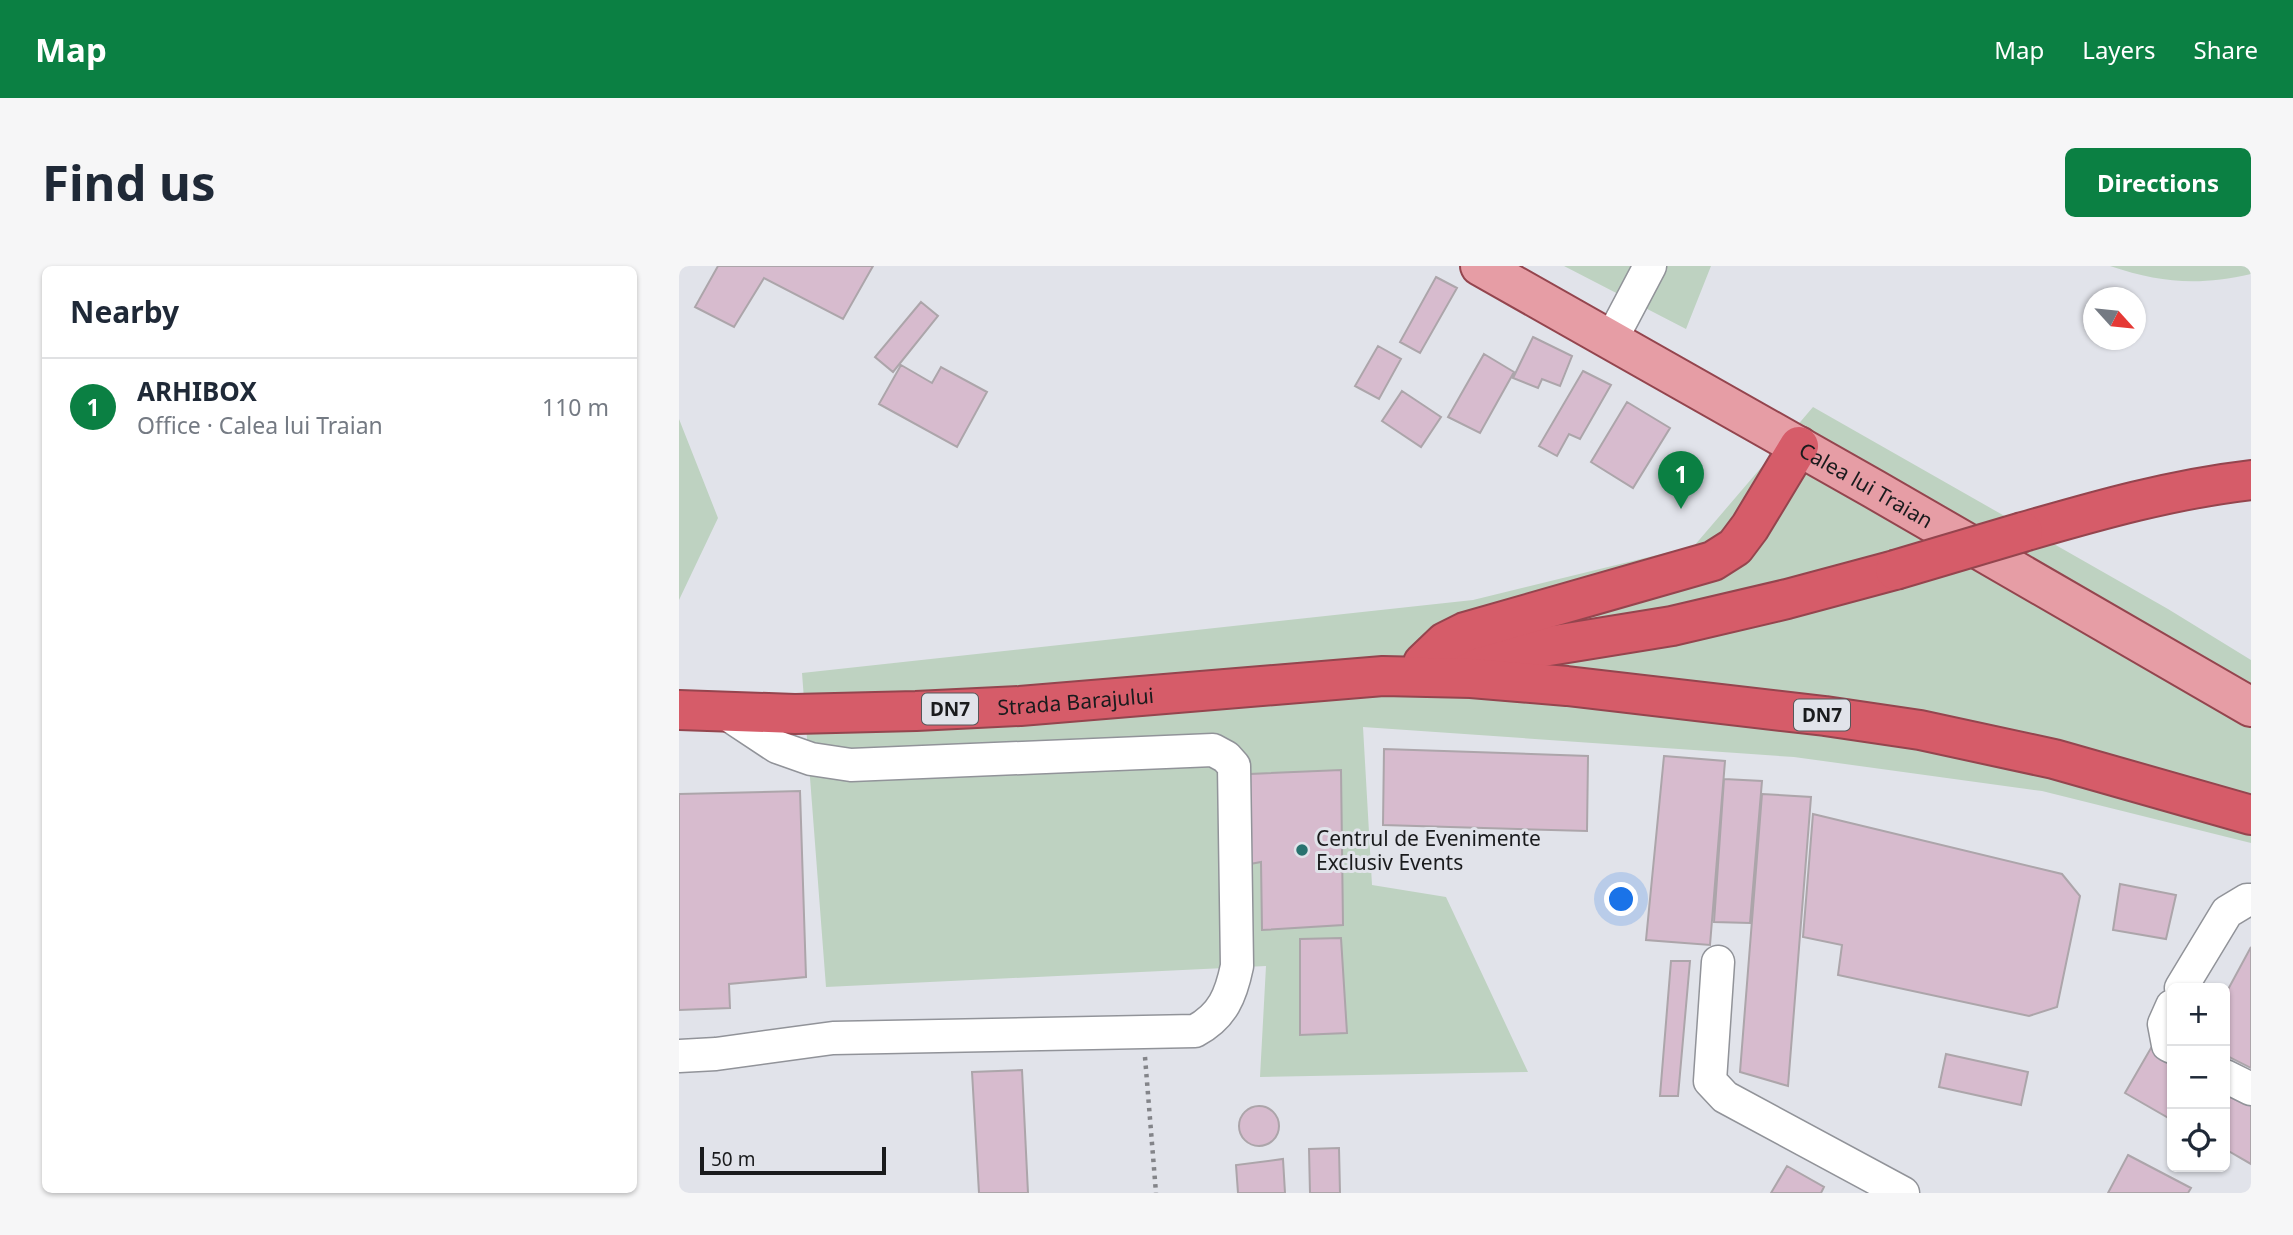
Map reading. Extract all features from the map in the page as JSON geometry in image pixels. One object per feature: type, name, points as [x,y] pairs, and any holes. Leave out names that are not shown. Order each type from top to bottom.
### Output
[{"type":"highway","points":[[1401,671],[1465,632],[1713,561],[1735,547],[1750,527],[1799,446]]},
{"type":"highway","name":"DN7","points":[[1401,671],[1672,626],[1895,570],[2130,502],[2190,488],[2251,480]]},
{"type":"highway","name":"DN7","points":[[1401,671],[1567,686],[1825,716],[1920,730],[2054,760],[2251,815]]},
{"type":"highway","name":"Strada Barajului","points":[[679,710],[795,714],[1020,706],[1401,671]]},
{"type":"main road","name":"Calea lui Traian","points":[[1480,266],[1799,446],[2251,707]]},
{"type":"street","points":[[1611,340],[1650,266]]},
{"type":"street","points":[[679,1056],[716,1054],[833,1038],[1195,1031],[1207,1025],[1221,1011],[1231,993],[1237,966],[1234,766],[1227,757],[1213,750],[851,765],[811,759],[777,747],[724,712]]},
{"type":"street","points":[[2184,983],[2227,912],[2251,900]]},
{"type":"street","points":[[1717,962],[1710,1081],[1725,1097],[1903,1193]]},
{"type":"street","points":[[2167,1017],[2164,1024],[2167,1040]]},
{"type":"street","points":[[2230,1078],[2251,1089]]},
{"type":"path","points":[[1143,1032],[1156,1193]]},
{"type":"green space","points":[[1564,266],[1711,266],[1686,329]]},
{"type":"green space","points":[[2110,266],[2251,266],[2251,274],[2214,280],[2180,281],[2146,276]]},
{"type":"green space","points":[[1813,407],[2168,609],[2251,660],[2251,843],[2042,791],[1794,757],[1363,727],[1372,885],[1446,897],[1528,1072],[1260,1077],[1266,966],[826,987],[802,673],[1473,600],[1694,546]]},
{"type":"green space","points":[[679,419],[718,518],[679,600]]},
{"type":"building","points":[[718,266],[873,266],[843,319],[764,278],[734,327],[695,307]]},
{"type":"building","points":[[1436,277],[1457,288],[1420,353],[1400,342]]},
{"type":"building","points":[[921,302],[938,316],[893,372],[875,357]]},
{"type":"building","points":[[1533,337],[1572,356],[1560,386],[1542,379],[1538,388],[1513,378]]},
{"type":"building","points":[[1378,346],[1401,359],[1379,399],[1355,386]]},
{"type":"building","points":[[1484,354],[1514,372],[1480,433],[1448,417]]},
{"type":"building","points":[[901,365],[932,383],[941,367],[987,392],[957,447],[879,404]]},
{"type":"building","points":[[1583,371],[1611,385],[1580,439],[1569,434],[1557,456],[1539,446]]},
{"type":"building","points":[[1402,391],[1441,417],[1421,447],[1382,421]]},
{"type":"building","points":[[1627,402],[1670,428],[1633,488],[1591,462]]},
{"type":"building","points":[[1384,749],[1588,756],[1587,831],[1383,825]]},
{"type":"building","points":[[1664,756],[1725,761],[1710,945],[1646,940]]},
{"type":"building","points":[[1341,770],[1343,925],[1262,930],[1261,862],[1250,864],[1250,774]]},
{"type":"building","points":[[1724,779],[1762,781],[1750,923],[1714,922]]},
{"type":"building","points":[[800,791],[806,977],[729,984],[730,1008],[679,1010],[679,794]]},
{"type":"building","points":[[1762,794],[1811,797],[1788,1086],[1740,1072]]},
{"type":"building","points":[[1813,814],[2062,874],[2080,896],[2057,1007],[2029,1016],[1838,975],[1842,945],[1803,937]]},
{"type":"building","points":[[2120,884],[2176,895],[2166,939],[2113,930]]},
{"type":"building","points":[[1341,938],[1347,1033],[1300,1035],[1300,939]]},
{"type":"building","points":[[2251,947],[2251,1068],[2230,1058],[2230,986]]},
{"type":"building","points":[[1671,961],[1690,961],[1678,1096],[1660,1096]]},
{"type":"building","points":[[2151,1048],[2167,1056],[2167,1117],[2125,1093]]},
{"type":"building","points":[[1946,1054],[2028,1072],[2021,1105],[1939,1087]]},
{"type":"building","points":[[1022,1070],[1028,1193],[979,1193],[972,1072]]},
{"type":"building","points":[[2230,1091],[2251,1103],[2251,1164],[2230,1152]]},
{"type":"building","points":[[1259,1106],[1273,1112],[1279,1126],[1273,1140],[1259,1146],[1245,1140],[1239,1126],[1245,1112]]},
{"type":"building","points":[[1339,1148],[1340,1193],[1310,1193],[1309,1149]]},
{"type":"building","points":[[2128,1155],[2191,1188],[2188,1193],[2108,1193]]},
{"type":"building","points":[[1283,1159],[1285,1193],[1238,1193],[1236,1165]]},
{"type":"building","points":[[1787,1166],[1824,1187],[1821,1193],[1771,1193]]},
{"type":"place","name":"ARHIBOX","points":[[1681,509]]},
{"type":"place","name":"Centrul de Evenimente Exclusiv Events","points":[[1302,850]]}]
